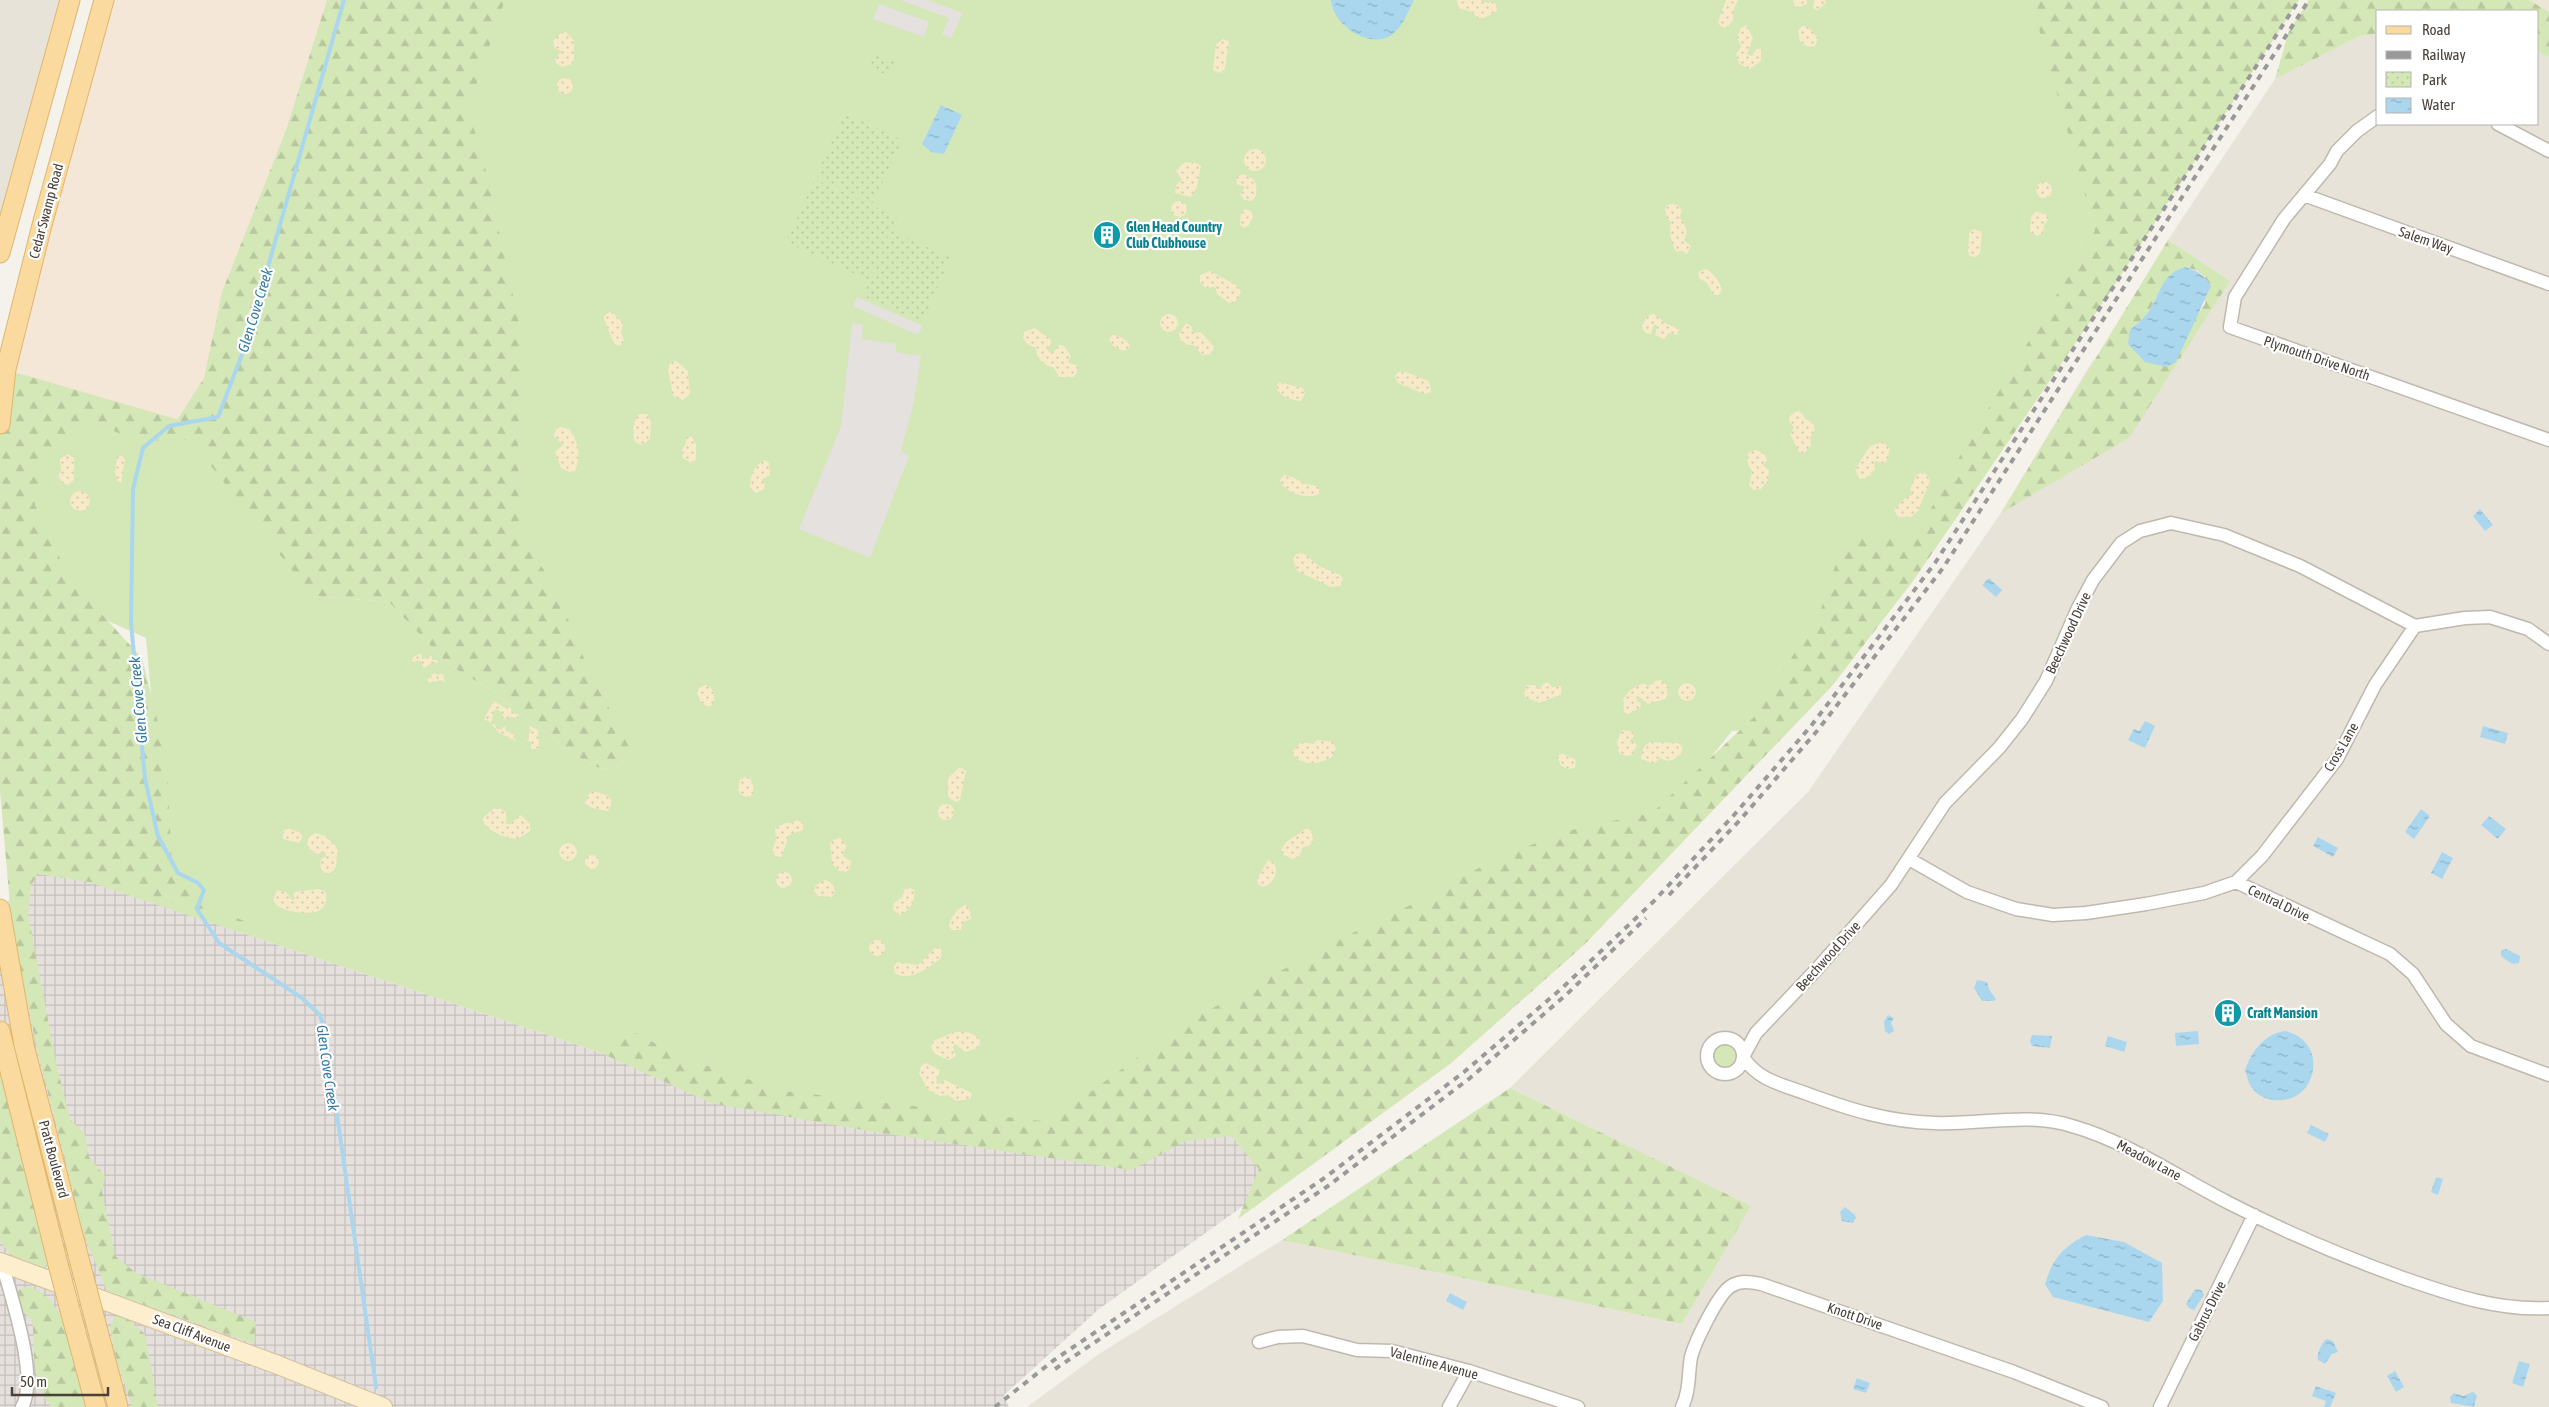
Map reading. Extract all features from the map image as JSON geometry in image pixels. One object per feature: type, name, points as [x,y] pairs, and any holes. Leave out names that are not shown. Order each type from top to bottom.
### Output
[{"type":"main road","points":[[0,252],[70,0]]},
{"type":"main road","name":"Cedar Swamp Road","points":[[0,424],[6,370],[84,69],[104,0]]},
{"type":"main road","points":[[53,61],[84,69]]},
{"type":"main road","name":"Pratt Boulevard","points":[[0,909],[24,1045],[118,1407]]},
{"type":"main road","name":"Pratt Boulevard","points":[[0,1031],[96,1407]]},
{"type":"street","points":[[2304,195],[2337,151],[2357,131],[2376,117]]},
{"type":"street","points":[[2500,125],[2549,152]]},
{"type":"street","name":"Salem Way","points":[[2304,195],[2549,284]]},
{"type":"street","name":"Plymouth Drive North","points":[[2304,195],[2284,219],[2235,297],[2230,327],[2549,440]]},
{"type":"street","name":"Beechwood Drive","points":[[1743,1057],[1756,1033],[1851,931],[1910,859],[1945,803],[1971,774],[1999,748],[2022,719],[2046,681],[2078,608],[2094,580],[2121,543],[2140,531],[2171,523],[2224,535],[2300,566],[2415,626]]},
{"type":"street","points":[[2415,626],[2465,618],[2490,617],[2528,630],[2549,644]]},
{"type":"street","name":"Cross Lane","points":[[2236,882],[2262,856],[2337,759],[2375,684],[2415,626]]},
{"type":"street","name":"Central Drive","points":[[1910,859],[1967,892],[2016,909],[2053,915],[2086,913],[2146,904],[2204,893],[2236,882],[2390,954],[2413,974],[2446,1024],[2471,1046],[2549,1075]]},
{"type":"street","name":"Meadow Lane","points":[[1743,1057],[1757,1074],[1771,1081],[1840,1106],[1894,1121],[1936,1123],[2037,1119],[2073,1126],[2117,1141],[2254,1215],[2352,1260],[2445,1292],[2495,1305],[2549,1308]]},
{"type":"street","name":"Gabrus Drive","points":[[2160,1407],[2254,1215]]},
{"type":"street","points":[[1,1263],[27,1363],[29,1382],[22,1407]]},
{"type":"street","name":"Sea Cliff Avenue","points":[[1,1263],[287,1369],[383,1407]]},
{"type":"street","name":"Knott Drive","points":[[1682,1407],[1689,1385],[1692,1357],[1701,1335],[1720,1299],[1730,1287],[1746,1281],[1762,1284],[1995,1366],[2102,1407]]},
{"type":"street","name":"Valentine Avenue","points":[[1259,1342],[1278,1337],[1303,1336],[1357,1350],[1392,1351],[1469,1371],[1578,1407]]},
{"type":"street","points":[[1449,1407],[1469,1371]]},
{"type":"shaded area","points":[[0,0],[72,0],[0,221]]},
{"type":"shaded area","points":[[102,0],[327,0],[286,130],[222,292],[204,379],[177,420],[7,370]]},
{"type":"shaded area","points":[[900,0],[927,0],[963,13],[951,38],[942,34],[949,18]]},
{"type":"shaded area","points":[[2529,0],[2549,0],[2549,12]]},
{"type":"shaded area","points":[[879,4],[929,22],[924,37],[873,19]]},
{"type":"shaded area","points":[[2376,34],[2376,125],[2539,125],[2539,52],[2549,57],[2549,1407],[1027,1407],[1099,1354],[1282,1240],[1682,1324],[1751,1206],[1510,1088],[1808,792],[2001,513],[2093,360],[2163,385],[2230,281],[2168,240],[2275,79],[2360,36]]},
{"type":"shaded area","points":[[857,297],[923,326],[918,335],[853,306]]},
{"type":"shaded area","points":[[852,323],[863,325],[862,339],[896,344],[896,352],[921,356],[914,402],[901,451],[909,456],[870,558],[799,529],[841,426]]},
{"type":"shaded area","points":[[30,862],[679,1079],[1220,1074],[1309,1159],[1099,1309],[1004,1395],[1009,1407],[0,1407],[0,916]]},
{"type":"green space","points":[[327,0],[505,0],[468,110],[483,158],[521,333],[518,445],[519,529],[557,592],[586,663],[628,745],[628,755],[616,767],[608,770],[593,766],[568,750],[493,691],[449,665],[389,602],[312,596],[201,453],[187,440],[138,441],[87,420],[44,455],[35,505],[70,580],[142,658],[167,759],[172,873],[194,897],[221,912],[260,927],[179,905],[129,888],[37,874],[31,886],[28,914],[57,1067],[70,1119],[85,1134],[89,1157],[105,1176],[102,1191],[115,1256],[136,1273],[256,1322],[254,1344],[107,1291],[84,1235],[37,1049],[12,927],[0,791],[0,424],[7,370],[177,420],[204,378],[222,292],[286,130]]},
{"type":"green space","points":[[476,0],[2049,0],[2121,243],[1786,728],[1732,731],[1657,824],[1051,1133],[784,1091],[599,1052],[86,881],[168,883],[146,638],[3,574],[21,374],[200,426],[312,596],[389,602],[449,665],[493,691],[568,750],[593,766],[607,770],[616,767],[628,755],[493,530],[438,123]]},
{"type":"green space","points":[[2031,0],[2299,0],[2112,289],[1959,514],[1913,581],[1832,686],[1585,944],[1450,1064],[1238,1219],[1259,1169],[1231,1136],[1186,1141],[1131,1170],[868,1131],[711,1103],[599,1052],[636,1033],[681,1057],[784,1091],[1050,1122],[1180,1026],[1332,943],[1427,897],[1495,859],[1567,831],[1653,812],[1756,715],[1820,612],[1840,551],[1849,540],[1864,536],[1900,540],[1920,529],[1961,454],[2095,231]]},
{"type":"green space","points":[[2309,0],[2529,0],[2549,12],[2549,57],[2539,52],[2539,10],[2376,10],[2376,34],[2360,36],[2275,79],[2289,31]]},
{"type":"green space","points":[[875,54],[895,62],[890,76],[869,68]]},
{"type":"green space","points":[[845,113],[902,140],[873,203],[816,176]]},
{"type":"green space","points":[[815,179],[897,217],[868,280],[786,242]]},
{"type":"green space","points":[[892,231],[951,258],[922,322],[863,296]]},
{"type":"green space","points":[[2168,240],[2230,281],[2129,438],[2001,513]],"holes":[[[2185,267],[2196,270],[2205,277],[2205,304],[2196,316],[2130,330],[2147,314],[2170,275]]]},
{"type":"green space","points":[[1720,1045],[1728,1045],[1735,1052],[1735,1060],[1728,1067],[1720,1067],[1713,1060],[1713,1052]]},
{"type":"green space","points":[[0,1052],[51,1260],[46,1267],[25,1263],[18,1259],[7,1251],[0,1239]]},
{"type":"green space","points":[[1510,1088],[1751,1206],[1682,1324],[1282,1240]]},
{"type":"green space","points":[[23,1287],[38,1290],[50,1300],[61,1316],[77,1355],[91,1407],[52,1407],[45,1398],[40,1388],[35,1366],[32,1320],[17,1306],[17,1292]]},
{"type":"green space","points":[[123,1315],[145,1334],[158,1407],[132,1407],[116,1358],[110,1327],[115,1316]]},
{"type":"sand","points":[[1457,0],[1480,0],[1488,3],[1493,1],[1497,6],[1497,11],[1484,18],[1478,18],[1472,12],[1458,8]]},
{"type":"sand","points":[[1726,0],[1738,0],[1733,11],[1733,20],[1727,28],[1720,26],[1718,22]]},
{"type":"sand","points":[[1793,0],[1807,0],[1807,4],[1796,8]]},
{"type":"sand","points":[[1814,0],[1825,0],[1826,3],[1817,11],[1813,8]]},
{"type":"sand","points":[[1746,25],[1753,38],[1747,54],[1752,56],[1757,48],[1761,49],[1761,61],[1750,69],[1739,64],[1736,54],[1741,47],[1737,37],[1741,28]]},
{"type":"sand","points":[[1802,26],[1808,27],[1818,38],[1815,46],[1808,47],[1800,41],[1798,31]]},
{"type":"sand","points":[[566,32],[574,41],[574,59],[572,64],[562,67],[556,63],[555,58],[562,51],[555,49],[553,41],[561,33]]},
{"type":"sand","points":[[1223,39],[1229,41],[1225,69],[1219,73],[1213,70],[1216,44]]},
{"type":"sand","points":[[562,78],[568,78],[573,83],[571,92],[562,94],[557,89],[557,83]]},
{"type":"sand","points":[[1255,149],[1265,156],[1266,160],[1259,170],[1255,171],[1245,164],[1244,160],[1251,150]]},
{"type":"sand","points":[[1184,162],[1196,163],[1201,166],[1197,187],[1191,197],[1175,193],[1176,185],[1182,180],[1176,171]]},
{"type":"sand","points":[[1243,174],[1254,180],[1256,185],[1256,196],[1252,201],[1244,200],[1240,194],[1245,187],[1237,184],[1236,178]]},
{"type":"sand","points":[[2044,182],[2052,190],[2044,198],[2036,190]]},
{"type":"sand","points":[[1179,201],[1187,209],[1179,217],[1171,209]]},
{"type":"sand","points":[[1667,205],[1679,206],[1682,211],[1679,218],[1684,222],[1687,233],[1684,240],[1691,246],[1687,254],[1681,251],[1677,252],[1672,242],[1670,234],[1671,222],[1667,219],[1665,208]]},
{"type":"sand","points":[[1245,209],[1251,211],[1253,216],[1249,225],[1245,228],[1240,225],[1241,212]]},
{"type":"sand","points":[[2035,212],[2044,213],[2049,219],[2044,225],[2043,233],[2037,236],[2030,231],[2031,217]]},
{"type":"sand","points":[[1973,229],[1982,232],[1980,253],[1976,257],[1970,256],[1968,252],[1969,233]]},
{"type":"sand","points":[[1706,269],[1714,275],[1720,284],[1722,290],[1719,295],[1714,295],[1706,282],[1698,278],[1699,271]]},
{"type":"sand","points":[[1210,271],[1238,286],[1241,293],[1235,302],[1229,303],[1217,294],[1215,287],[1206,288],[1200,283],[1200,275]]},
{"type":"sand","points":[[611,311],[623,323],[621,333],[624,340],[620,346],[614,344],[604,319],[604,316]]},
{"type":"sand","points":[[1653,313],[1665,323],[1679,329],[1677,335],[1669,333],[1664,339],[1655,335],[1657,326],[1654,324],[1651,334],[1645,333],[1642,326],[1646,318]]},
{"type":"sand","points":[[1169,314],[1175,317],[1178,323],[1175,329],[1169,332],[1163,329],[1160,323],[1163,317]]},
{"type":"sand","points":[[1186,323],[1192,327],[1193,333],[1201,332],[1214,347],[1211,354],[1202,355],[1194,345],[1188,345],[1181,341],[1179,334]]},
{"type":"sand","points":[[1035,328],[1050,339],[1051,344],[1047,349],[1050,353],[1054,352],[1059,345],[1064,346],[1071,356],[1068,362],[1078,366],[1074,377],[1059,377],[1054,368],[1039,358],[1036,348],[1026,342],[1023,338],[1024,332]]},
{"type":"sand","points":[[1112,335],[1125,340],[1130,346],[1129,349],[1123,351],[1112,345],[1109,340]]},
{"type":"sand","points":[[676,361],[688,371],[690,394],[683,400],[673,396],[668,368],[671,362]]},
{"type":"sand","points":[[1403,371],[1429,381],[1431,392],[1424,394],[1398,383],[1395,377],[1398,372]]},
{"type":"sand","points":[[1279,382],[1303,388],[1305,393],[1301,401],[1283,396],[1276,388]]},
{"type":"sand","points":[[1799,411],[1805,419],[1813,423],[1815,430],[1810,438],[1811,445],[1804,454],[1799,452],[1790,434],[1794,427],[1790,423],[1789,417]]},
{"type":"sand","points":[[639,414],[647,414],[651,422],[650,439],[642,445],[635,442],[634,435],[634,424]]},
{"type":"sand","points":[[560,427],[569,429],[577,444],[578,460],[575,471],[571,473],[561,468],[555,452],[563,445],[554,436],[556,429]]},
{"type":"sand","points":[[687,437],[692,437],[696,444],[696,459],[691,463],[683,458],[682,450]]},
{"type":"sand","points":[[1883,442],[1890,448],[1887,461],[1883,464],[1876,461],[1874,464],[1875,470],[1867,478],[1859,479],[1855,469],[1870,446]]},
{"type":"sand","points":[[1756,450],[1764,454],[1767,460],[1763,465],[1769,470],[1768,480],[1761,489],[1753,490],[1749,485],[1752,471],[1747,458],[1749,452]]},
{"type":"sand","points":[[68,454],[74,458],[74,480],[68,485],[63,483],[58,476],[61,471],[60,459]]},
{"type":"sand","points":[[122,455],[125,460],[121,483],[117,481],[115,472],[117,458]]},
{"type":"sand","points":[[764,460],[769,463],[770,475],[761,480],[765,483],[764,489],[756,493],[750,487],[751,479],[755,468]]},
{"type":"sand","points":[[1920,473],[1926,474],[1930,481],[1918,511],[1911,517],[1898,517],[1894,510],[1906,497],[1913,495],[1910,489],[1916,476]]},
{"type":"sand","points":[[1284,475],[1305,484],[1317,486],[1319,494],[1303,496],[1291,492],[1282,485],[1280,480]]},
{"type":"sand","points":[[76,491],[84,491],[90,497],[90,505],[84,511],[76,511],[70,505],[70,497]]},
{"type":"sand","points":[[1303,553],[1319,566],[1340,575],[1343,578],[1341,586],[1331,587],[1297,571],[1293,559],[1296,554]]},
{"type":"sand","points":[[421,653],[422,659],[432,656],[432,660],[437,660],[438,663],[433,662],[424,668],[420,660],[411,663],[413,657]]},
{"type":"sand","points":[[431,672],[438,675],[443,673],[445,684],[441,680],[430,683],[426,678],[432,678]]},
{"type":"sand","points":[[1661,680],[1669,687],[1667,691],[1668,698],[1648,704],[1638,696],[1636,699],[1641,704],[1640,708],[1628,714],[1624,712],[1623,699],[1630,690],[1643,683],[1649,686],[1655,681]]},
{"type":"sand","points":[[1548,682],[1552,687],[1561,686],[1562,694],[1540,703],[1525,697],[1524,693],[1527,685],[1535,685],[1540,690],[1543,684]]},
{"type":"sand","points":[[1683,683],[1691,683],[1696,688],[1694,699],[1683,701],[1678,696],[1678,688]]},
{"type":"sand","points":[[705,685],[709,686],[714,692],[714,703],[709,707],[701,703],[697,693],[699,688]]},
{"type":"sand","points":[[494,701],[507,709],[511,707],[511,712],[519,715],[518,718],[511,717],[505,719],[500,711],[496,709],[493,712],[492,722],[500,730],[505,726],[506,731],[514,734],[513,738],[518,742],[499,733],[490,722],[484,719]]},
{"type":"sand","points":[[530,726],[538,730],[539,749],[531,749],[531,742],[527,740],[531,730],[528,727]]},
{"type":"sand","points":[[1623,730],[1633,732],[1634,736],[1629,742],[1634,742],[1637,745],[1632,755],[1620,754],[1618,751],[1617,742]]},
{"type":"sand","points":[[1317,740],[1333,742],[1336,748],[1332,757],[1321,762],[1310,763],[1295,757],[1292,752],[1301,742],[1313,744]]},
{"type":"sand","points":[[1650,742],[1678,743],[1682,746],[1682,753],[1671,760],[1660,758],[1654,764],[1641,759],[1643,749]]},
{"type":"sand","points":[[1562,753],[1576,760],[1575,768],[1568,769],[1561,766],[1557,757]]},
{"type":"sand","points":[[960,767],[966,771],[960,800],[956,802],[948,797],[948,778]]},
{"type":"sand","points":[[747,776],[752,781],[754,792],[748,798],[740,794],[738,789],[740,780]]},
{"type":"sand","points":[[593,791],[609,796],[612,802],[608,811],[592,808],[585,803],[589,794]]},
{"type":"sand","points":[[946,804],[954,812],[946,820],[938,812]]},
{"type":"sand","points":[[499,808],[506,812],[506,824],[510,824],[521,815],[530,824],[530,831],[518,839],[490,830],[483,823],[483,818],[493,809]]},
{"type":"sand","points":[[796,820],[803,823],[803,830],[789,835],[782,856],[777,858],[772,851],[776,840],[775,828],[786,823],[793,823]]},
{"type":"sand","points":[[288,828],[301,833],[302,838],[299,843],[283,839],[283,831]]},
{"type":"sand","points":[[1307,828],[1312,832],[1313,842],[1303,847],[1299,857],[1292,859],[1283,855],[1281,850],[1286,842]]},
{"type":"sand","points":[[315,833],[325,836],[338,848],[336,867],[332,873],[325,873],[321,868],[321,860],[326,857],[325,852],[317,854],[307,847],[308,838]]},
{"type":"sand","points":[[840,837],[846,846],[843,856],[851,861],[850,869],[846,872],[839,871],[832,864],[830,842]]},
{"type":"sand","points":[[568,843],[574,846],[577,852],[574,858],[568,861],[562,858],[559,852],[562,846]]},
{"type":"sand","points":[[592,855],[597,857],[599,862],[597,867],[592,869],[587,867],[585,862],[587,857]]},
{"type":"sand","points":[[1268,860],[1274,863],[1276,874],[1273,881],[1263,887],[1258,884],[1257,879]]},
{"type":"sand","points":[[781,872],[787,872],[792,877],[790,886],[781,888],[776,883],[776,877]]},
{"type":"sand","points":[[825,880],[835,889],[832,897],[818,896],[814,891],[816,885]]},
{"type":"sand","points":[[909,887],[914,890],[913,901],[907,911],[900,915],[893,910],[894,903],[902,897],[904,890]]},
{"type":"sand","points":[[318,889],[325,891],[327,897],[324,906],[317,912],[299,913],[286,910],[273,900],[277,890],[286,892],[292,900],[295,899],[293,894],[295,892]]},
{"type":"sand","points":[[965,905],[969,907],[971,919],[963,922],[961,930],[952,930],[949,926],[951,920],[957,911]]},
{"type":"sand","points":[[877,940],[885,948],[877,956],[869,948]]},
{"type":"sand","points":[[939,947],[942,951],[941,958],[925,970],[905,976],[894,972],[894,966],[897,962],[918,965],[935,948]]},
{"type":"sand","points":[[954,1032],[974,1035],[980,1040],[979,1047],[966,1052],[955,1044],[953,1047],[956,1056],[949,1060],[935,1054],[931,1048],[933,1041]]},
{"type":"sand","points":[[926,1063],[940,1070],[936,1083],[939,1084],[945,1080],[970,1092],[972,1094],[970,1099],[956,1101],[948,1095],[940,1096],[927,1089],[919,1073],[921,1066]]},
{"type":"water","points":[[1331,0],[1414,0],[1404,20],[1394,33],[1381,39],[1372,39],[1362,37],[1344,25],[1333,9]]},
{"type":"water","points":[[941,105],[962,115],[944,154],[931,152],[922,144]]},
{"type":"water","points":[[2185,267],[2200,274],[2211,286],[2176,362],[2166,367],[2145,362],[2128,344],[2130,330],[2147,314],[2170,275]]},
{"type":"water","points":[[2480,509],[2493,525],[2485,531],[2473,516]]},
{"type":"water","points":[[1989,578],[2002,590],[1996,597],[1982,585]]},
{"type":"water","points":[[2145,721],[2155,726],[2145,748],[2128,740],[2134,729],[2139,731]]},
{"type":"water","points":[[2483,726],[2508,733],[2505,744],[2480,737]]},
{"type":"water","points":[[2421,809],[2430,816],[2414,839],[2405,832]]},
{"type":"water","points":[[2489,816],[2506,829],[2498,839],[2481,825]]},
{"type":"water","points":[[2318,837],[2338,848],[2333,857],[2313,846]]},
{"type":"water","points":[[2442,852],[2453,858],[2442,879],[2431,873]]},
{"type":"water","points":[[2506,949],[2520,956],[2519,963],[2512,964],[2501,956],[2501,950]]},
{"type":"water","points":[[1977,980],[1987,982],[1990,991],[1996,999],[1994,1001],[1982,1001],[1974,988]]},
{"type":"water","points":[[1888,1015],[1894,1018],[1891,1023],[1894,1031],[1889,1034],[1885,1031],[1884,1022]]},
{"type":"water","points":[[2198,1031],[2199,1044],[2176,1046],[2175,1033]]},
{"type":"water","points":[[2285,1031],[2301,1038],[2307,1044],[2313,1058],[2312,1075],[2303,1091],[2296,1096],[2289,1099],[2273,1100],[2258,1094],[2252,1088],[2245,1070],[2251,1056],[2260,1044],[2271,1036]]},
{"type":"water","points":[[2032,1035],[2052,1036],[2050,1048],[2032,1046],[2030,1041]]},
{"type":"water","points":[[2108,1036],[2127,1042],[2124,1052],[2105,1046]]},
{"type":"water","points":[[2311,1125],[2329,1134],[2325,1142],[2307,1133]]},
{"type":"water","points":[[2436,1177],[2443,1179],[2438,1195],[2431,1192]]},
{"type":"water","points":[[1845,1207],[1855,1215],[1856,1218],[1853,1223],[1842,1221],[1840,1212]]},
{"type":"water","points":[[2086,1235],[2124,1242],[2162,1263],[2163,1301],[2149,1322],[2053,1297],[2045,1284],[2055,1260],[2071,1244]]},
{"type":"water","points":[[2195,1289],[2201,1290],[2204,1295],[2194,1310],[2186,1304]]},
{"type":"water","points":[[1450,1293],[1467,1302],[1463,1310],[1446,1301]]},
{"type":"water","points":[[2327,1339],[2333,1341],[2338,1352],[2332,1354],[2325,1364],[2318,1360],[2318,1355],[2320,1348]]},
{"type":"water","points":[[2519,1361],[2530,1364],[2523,1387],[2512,1383]]},
{"type":"water","points":[[2395,1371],[2404,1387],[2396,1392],[2387,1376]]},
{"type":"water","points":[[1857,1378],[1870,1383],[1866,1393],[1853,1389]]},
{"type":"water","points":[[2316,1386],[2336,1393],[2330,1407],[2324,1407],[2326,1401],[2312,1396]]},
{"type":"water","points":[[2473,1392],[2477,1396],[2474,1407],[2451,1403],[2450,1397],[2454,1393],[2463,1396]]},
{"type":"waterway","name":"Glen Cove Creek","points":[[344,0],[246,344],[218,417],[169,426],[143,448],[133,489],[131,622],[145,779],[158,836],[178,873],[198,883],[204,890],[197,909],[219,943],[302,998],[320,1015],[325,1031],[376,1387]]},
{"type":"railway","points":[[995,1407],[1054,1360],[1323,1179],[1464,1072],[1561,989],[1654,901],[1734,815],[1811,726],[1935,563],[2299,0]]},
{"type":"railway","points":[[1669,895],[1740,820],[1817,731],[1943,568],[2309,0]]},
{"type":"railway","points":[[1055,1369],[1328,1186],[1470,1078],[1567,994],[1646,918]]},
{"type":"place","name":"Glen Head Country Club Clubhouse","points":[[1107,235]]},
{"type":"place","name":"Craft Mansion","points":[[2228,1013]]}]
